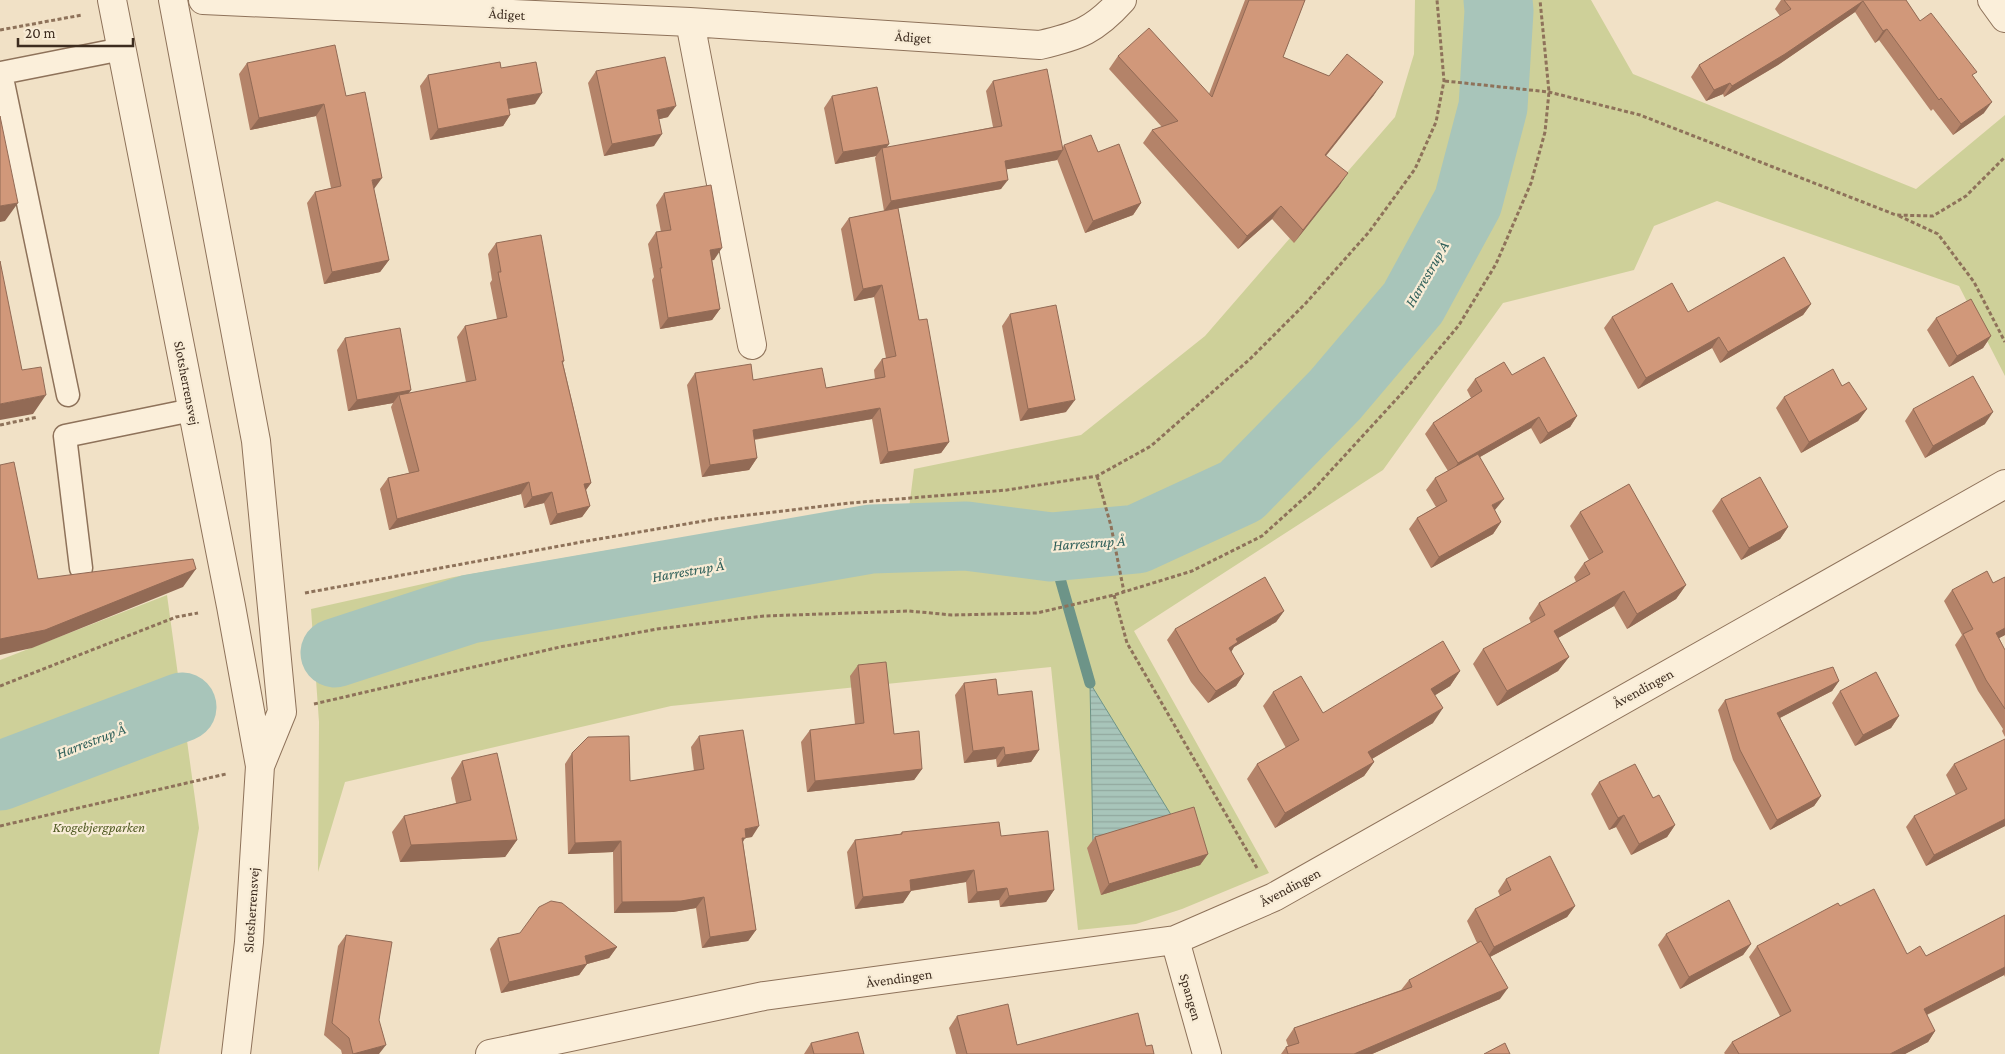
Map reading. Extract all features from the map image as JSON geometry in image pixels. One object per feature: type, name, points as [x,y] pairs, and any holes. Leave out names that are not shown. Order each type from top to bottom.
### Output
[{"type":"street","name":"Slotsherrensvej","points":[[173,0],[256,441],[282,712],[260,766]]},
{"type":"street","name":"Ådiget","points":[[203,0],[690,22],[1040,45],[1074,37],[1105,19],[1122,0]]},
{"type":"street","points":[[1992,0],[2005,18]]},
{"type":"street","name":"Slotsherrensvej","points":[[113,4],[231,606],[260,766],[249,942],[236,1054]]},
{"type":"street","points":[[690,22],[752,346]]},
{"type":"street","name":"Åvendingen","points":[[490,1054],[764,996],[1175,940],[1274,897],[2005,484]]},
{"type":"street","name":"Spangen","points":[[1175,940],[1207,1054]]},
{"type":"lane","points":[[68,395],[1,73],[122,49]]},
{"type":"lane","points":[[82,568],[64,436],[192,410]]},
{"type":"path","points":[[272,600],[715,519],[850,503],[1007,490],[1097,476],[1151,446],[1250,359],[1306,303],[1369,232],[1415,170],[1436,122],[1444,81],[1437,0]]},
{"type":"path","points":[[282,712],[560,647],[657,629],[764,616],[909,611],[952,615],[1037,613],[1104,598],[1192,571],[1262,536],[1313,490],[1404,391],[1459,324],[1496,264],[1531,183],[1545,132],[1549,92],[1540,0]]},
{"type":"path","points":[[0,30],[113,4]]},
{"type":"path","points":[[1444,81],[1468,82],[1549,92],[1640,115],[1896,215],[1938,234],[1974,282],[2005,342]]},
{"type":"path","points":[[1896,215],[1933,216],[1966,196],[2005,157]]},
{"type":"path","points":[[1097,476],[1111,526],[1124,592]]},
{"type":"path","points":[[1114,595],[1127,643],[1274,897]]},
{"type":"path","points":[[0,686],[176,617],[231,606]]},
{"type":"path","points":[[0,826],[260,766]]},
{"type":"green space","points":[[1415,0],[1591,0],[1633,74],[1916,189],[2005,115],[2005,376],[1959,286],[1717,201],[1654,226],[1634,270],[1503,303],[1383,470],[1134,631],[1269,873],[1182,909],[1136,924],[1078,930],[1051,667],[671,706],[345,782],[318,872],[319,722],[311,609],[454,577],[650,543],[909,508],[914,469],[1081,435],[1205,336],[1395,117],[1414,54]]},
{"type":"green space","name":"Krogebjergparken","points":[[167,595],[199,828],[159,1054],[0,1054],[0,660]]},
{"type":"shaded area","points":[[1090,683],[1173,818],[1093,845]]},
{"type":"building","points":[[1249,0],[1305,0],[1283,57],[1329,76],[1347,54],[1383,82],[1325,155],[1348,173],[1303,230],[1281,206],[1247,236],[1152,130],[1178,121],[1118,56],[1149,28],[1212,97]]},
{"type":"building","points":[[1784,0],[1906,0],[1920,21],[1931,13],[1977,72],[1972,75],[1992,102],[1961,124],[1941,98],[1939,100],[1887,29],[1883,31],[1863,1],[1785,54],[1732,86],[1730,83],[1714,90],[1699,65],[1791,9]]},
{"type":"building","points":[[335,45],[346,96],[365,92],[382,178],[372,180],[389,260],[332,272],[315,192],[341,186],[324,104],[259,118],[247,63]]},
{"type":"building","points":[[665,57],[676,106],[657,110],[662,134],[612,144],[596,71]]},
{"type":"building","points":[[500,62],[501,68],[536,62],[542,93],[507,99],[510,115],[438,129],[428,75]]},
{"type":"building","points":[[1047,69],[1063,150],[1005,161],[1008,180],[891,201],[882,148],[1002,126],[993,81]]},
{"type":"building","points":[[877,87],[889,144],[843,152],[832,96]]},
{"type":"building","points":[[0,116],[18,203],[0,206]]},
{"type":"building","points":[[1091,135],[1098,152],[1119,144],[1141,203],[1093,221],[1064,145]]},
{"type":"building","points":[[711,185],[722,248],[710,250],[720,309],[668,318],[656,232],[671,230],[664,193]]},
{"type":"building","points":[[898,208],[919,320],[927,319],[949,442],[888,452],[880,408],[753,430],[757,458],[710,465],[695,373],[751,364],[753,380],[822,368],[826,388],[885,377],[882,359],[896,356],[882,285],[863,289],[849,218]]},
{"type":"building","points":[[541,235],[564,361],[562,361],[591,483],[584,484],[590,506],[557,514],[552,492],[532,497],[529,482],[397,519],[388,478],[419,471],[399,395],[476,380],[465,326],[507,317],[498,272],[501,272],[496,243]]},
{"type":"building","points":[[1784,257],[1811,304],[1728,352],[1719,337],[1646,378],[1612,317],[1672,283],[1688,312]]},
{"type":"building","points":[[0,261],[22,370],[41,367],[46,395],[0,404]]},
{"type":"building","points":[[1971,299],[1991,336],[1957,356],[1936,318]]},
{"type":"building","points":[[1056,305],[1075,400],[1028,409],[1010,314]]},
{"type":"building","points":[[400,328],[411,390],[357,400],[345,338]]},
{"type":"building","points":[[1544,357],[1577,416],[1548,433],[1539,417],[1458,463],[1433,423],[1482,391],[1475,379],[1504,362],[1512,375]]},
{"type":"building","points":[[1833,369],[1842,386],[1849,382],[1867,409],[1809,442],[1784,397]]},
{"type":"building","points":[[1973,376],[1993,412],[1933,446],[1913,409]]},
{"type":"building","points":[[1478,454],[1504,499],[1492,505],[1501,522],[1439,557],[1417,518],[1447,501],[1435,478]]},
{"type":"building","points":[[14,462],[38,579],[193,559],[196,569],[45,630],[0,639],[0,465]]},
{"type":"building","points":[[1760,477],[1788,527],[1749,548],[1721,499]]},
{"type":"building","points":[[1629,484],[1686,585],[1637,614],[1624,591],[1554,631],[1569,657],[1507,691],[1483,649],[1545,615],[1539,603],[1590,574],[1584,563],[1603,552],[1580,512]]},
{"type":"building","points":[[1987,571],[1993,583],[2005,577],[2005,628],[1996,633],[2005,650],[2005,709],[1986,680],[1963,634],[1973,629],[1952,590]]},
{"type":"building","points":[[1265,577],[1284,611],[1236,639],[1238,642],[1229,648],[1244,674],[1216,691],[1199,671],[1175,629]]},
{"type":"building","points":[[1443,641],[1460,671],[1431,689],[1443,708],[1368,752],[1374,762],[1285,813],[1257,764],[1299,740],[1273,692],[1301,676],[1323,713]]},
{"type":"building","points":[[886,662],[894,734],[919,731],[922,769],[815,781],[810,730],[864,723],[858,665]]},
{"type":"building","points":[[1833,667],[1839,681],[1777,713],[1821,796],[1777,820],[1740,750],[1725,700]]},
{"type":"building","points":[[1876,672],[1899,716],[1863,735],[1840,691]]},
{"type":"building","points":[[996,679],[998,695],[1032,691],[1039,750],[1005,755],[1004,747],[973,751],[964,683]]},
{"type":"building","points":[[743,730],[759,826],[745,829],[746,838],[742,838],[756,930],[710,937],[704,897],[681,901],[622,902],[621,841],[575,843],[572,753],[588,737],[629,736],[630,781],[704,769],[699,736]]},
{"type":"building","points":[[2005,739],[2005,819],[1934,855],[1914,816],[1967,789],[1954,764]]},
{"type":"building","points":[[497,753],[517,840],[411,845],[404,816],[471,800],[462,761]]},
{"type":"building","points":[[1635,764],[1653,798],[1659,795],[1675,825],[1639,844],[1624,815],[1618,818],[1599,782]]},
{"type":"building","points":[[1194,807],[1208,854],[1109,884],[1095,837]]},
{"type":"building","points":[[999,822],[1001,836],[1048,831],[1054,890],[1009,896],[1007,888],[977,892],[974,870],[910,880],[911,891],[863,897],[855,840],[902,834],[902,832]]},
{"type":"building","points":[[1550,856],[1575,906],[1494,947],[1475,909],[1511,890],[1506,879]]},
{"type":"building","points":[[1874,889],[1907,954],[1920,946],[1926,956],[2005,915],[2005,967],[1924,1009],[1935,1031],[1890,1054],[1739,1054],[1732,1042],[1791,1011],[1757,946],[1838,903],[1840,906]]},
{"type":"building","points":[[1729,900],[1751,944],[1689,977],[1666,934]]},
{"type":"building","points":[[551,901],[562,903],[617,947],[585,956],[587,964],[509,982],[498,938],[520,933],[539,907]]},
{"type":"building","points":[[346,935],[392,942],[379,1020],[386,1045],[353,1054],[349,1038],[332,1023]]},
{"type":"building","points":[[1481,941],[1508,988],[1354,1054],[1288,1054],[1286,1047],[1299,1043],[1294,1028],[1412,987],[1409,980]]},
{"type":"building","points":[[1008,1004],[1017,1045],[1138,1013],[1146,1046],[1152,1045],[1154,1054],[967,1054],[957,1016]]},
{"type":"building","points":[[858,1032],[864,1054],[814,1054],[811,1043]]},
{"type":"building","points":[[1505,1043],[1510,1054],[1484,1054]]},
{"type":"waterway","name":"Harrestrup Å","points":[[335,653],[470,609],[871,539],[966,536],[1051,547],[1137,539],[1241,491],[1335,395],[1413,303],[1468,202],[1493,107],[1499,11],[1498,0]]},
{"type":"waterway","points":[[1051,547],[1090,683]]},
{"type":"waterway","name":"Harrestrup Å","points":[[0,776],[182,707]]}]
